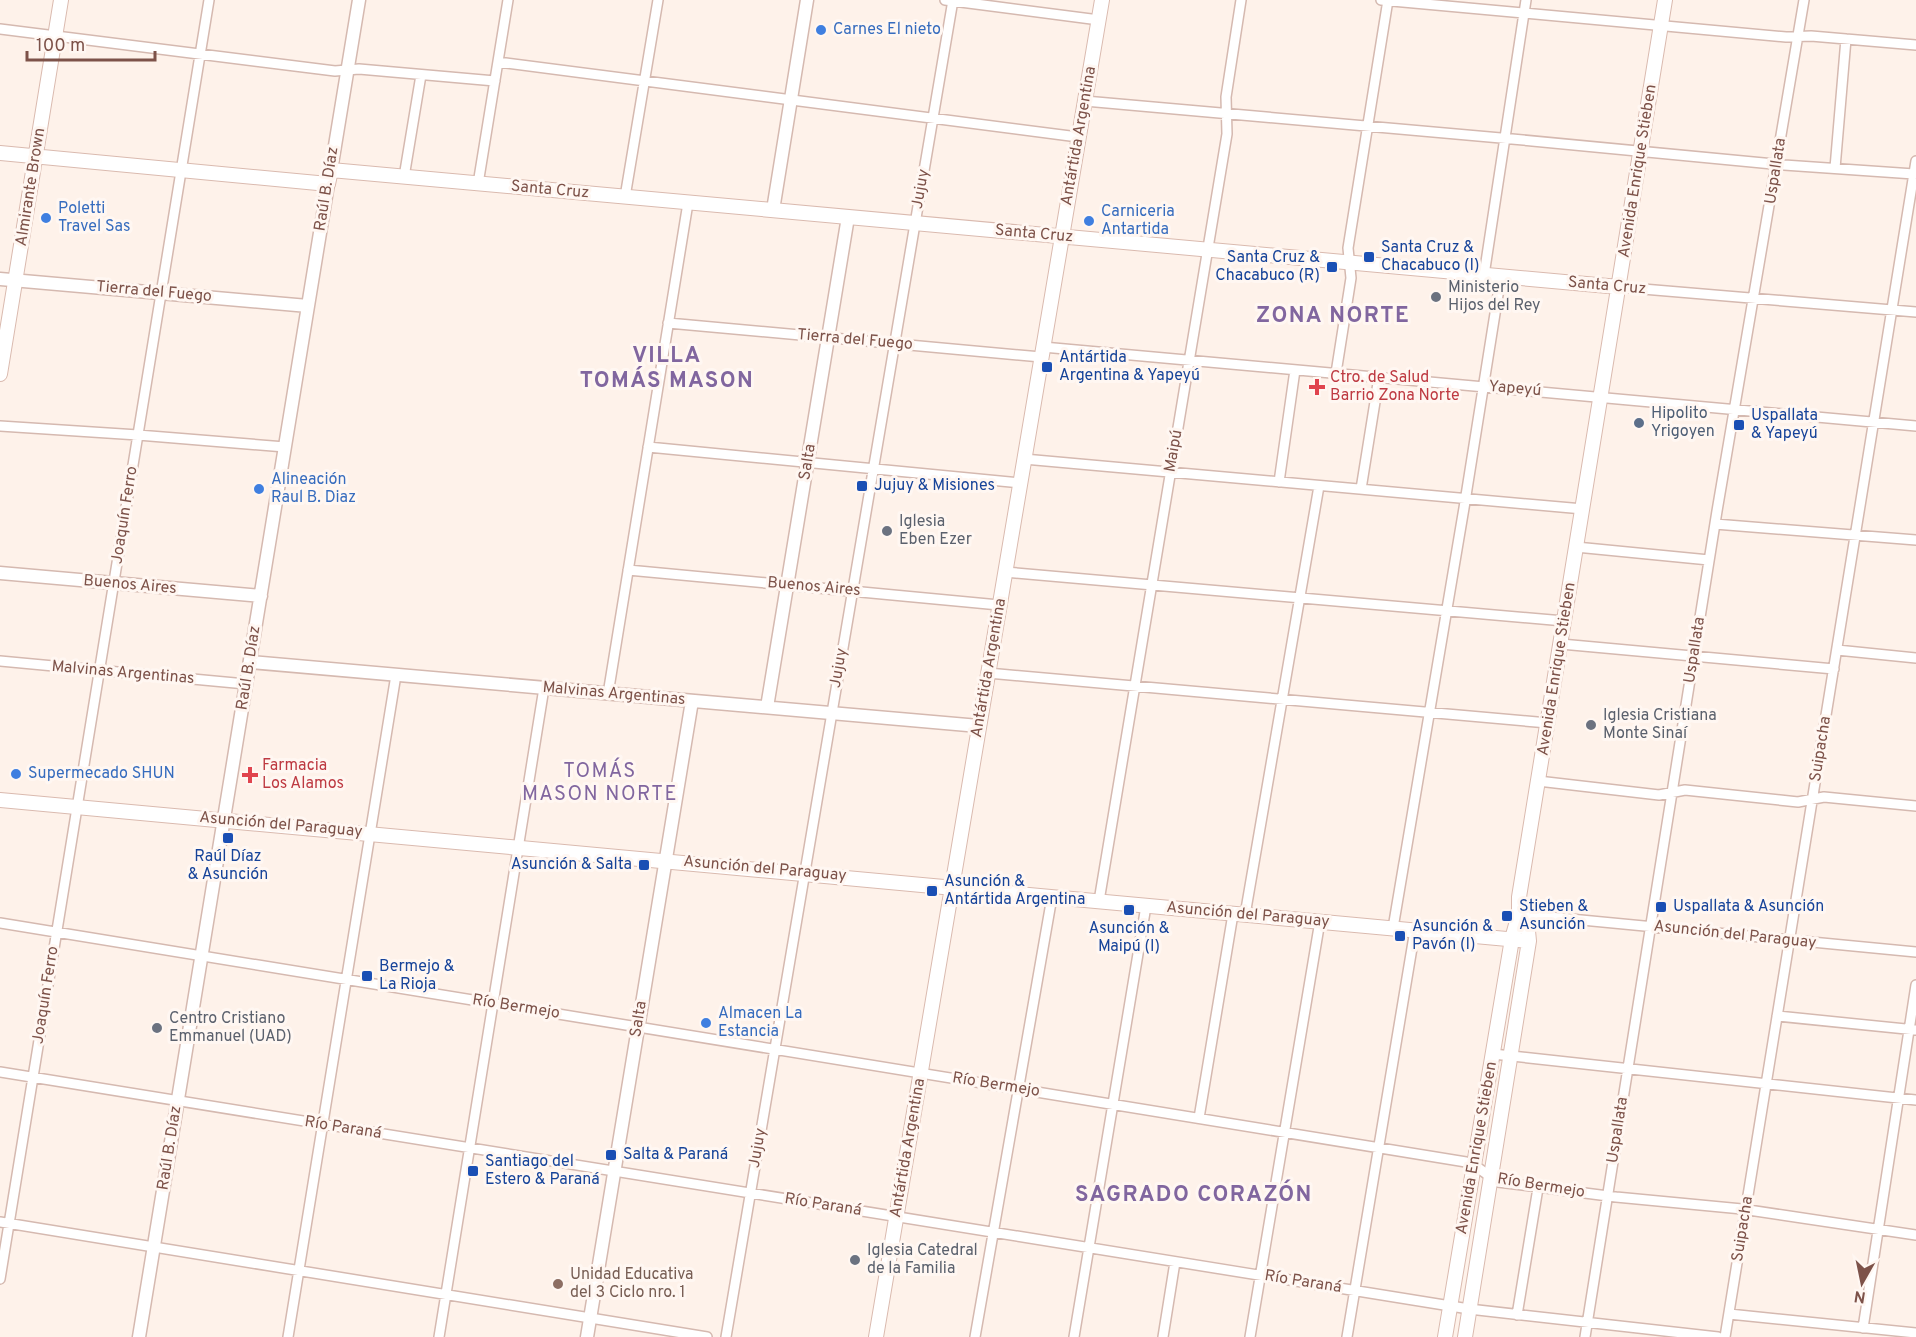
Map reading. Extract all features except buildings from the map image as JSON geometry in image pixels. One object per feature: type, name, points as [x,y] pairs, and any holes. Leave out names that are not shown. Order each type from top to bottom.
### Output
[{"type":"main road","name":"Almirante Brown","points":[[0,374],[61,0]]},
{"type":"main road","name":"Antártida Argentina","points":[[876,1337],[1102,0]]},
{"type":"main road","name":"Avenida Enrique Stieben","points":[[1445,1337],[1512,939],[1519,914],[1519,897],[1665,0]]},
{"type":"main road","name":"Santa Cruz","points":[[0,153],[181,171],[329,177],[404,177],[1619,287]]},
{"type":"main road","name":"Asunción del Paraguay","points":[[0,800],[1529,941]]},
{"type":"main road","points":[[1519,914],[1528,931],[1529,941]]},
{"type":"main road","name":"Avenida Enrique Stieben","points":[[1465,1337],[1529,941]]},
{"type":"street","name":"Joaquín Ferro","points":[[0,1279],[5,1222],[33,1078],[209,0]]},
{"type":"street","name":"Raúl B. Díaz","points":[[139,1337],[358,0]]},
{"type":"street","points":[[478,184],[508,0]]},
{"type":"street","points":[[625,197],[658,0]]},
{"type":"street","points":[[772,210],[807,0]]},
{"type":"street","points":[[950,0],[1099,20]]},
{"type":"street","name":"Jujuy","points":[[726,1337],[933,118],[950,0]]},
{"type":"street","name":"Maipú","points":[[1099,901],[1227,134],[1226,97],[1241,0]]},
{"type":"street","points":[[1381,0],[1916,45]]},
{"type":"street","points":[[1336,373],[1351,278],[1348,248],[1388,0]]},
{"type":"street","points":[[1484,275],[1526,0]]},
{"type":"street","name":"Uspallata","points":[[1585,1337],[1709,560],[1804,0]]},
{"type":"street","points":[[0,29],[335,71],[359,69],[495,81]]},
{"type":"street","points":[[1835,168],[1846,39]]},
{"type":"street","points":[[498,62],[1078,137]]},
{"type":"street","points":[[404,177],[421,75]]},
{"type":"street","points":[[1085,102],[1777,164],[1914,174]]},
{"type":"street","name":"Suipacha","points":[[1725,1337],[1892,310],[1911,225],[1916,161]]},
{"type":"street","points":[[608,694],[688,203]]},
{"type":"street","name":"Salta","points":[[767,707],[848,217]]},
{"type":"street","points":[[1393,928],[1466,499],[1501,276]]},
{"type":"street","name":"Tierra del Fuego","points":[[0,279],[308,306]]},
{"type":"street","name":"Santa Cruz","points":[[1619,287],[1916,312]]},
{"type":"street","name":"Tierra del Fuego","points":[[668,323],[894,344],[1042,352]]},
{"type":"street","name":"Yapeyú","points":[[1042,352],[1189,360],[1916,426]]},
{"type":"street","points":[[1279,482],[1295,369]]},
{"type":"street","points":[[1361,489],[1379,377]]},
{"type":"street","points":[[0,426],[285,447]]},
{"type":"street","points":[[648,447],[1020,483]]},
{"type":"street","points":[[1024,459],[1583,509]]},
{"type":"street","points":[[1198,1118],[1282,699],[1319,486]]},
{"type":"street","points":[[1715,524],[1916,540]]},
{"type":"street","points":[[1576,547],[1709,560]]},
{"type":"street","name":"Buenos Aires","points":[[628,570],[999,604]]},
{"type":"street","points":[[1005,572],[1564,621]]},
{"type":"street","name":"Buenos Aires","points":[[0,573],[261,596]]},
{"type":"street","points":[[1561,644],[1834,669]]},
{"type":"street","points":[[1837,650],[1916,658]]},
{"type":"street","name":"Malvinas Argentinas","points":[[0,662],[246,684]]},
{"type":"street","name":"Malvinas Argentinas","points":[[250,662],[979,726]]},
{"type":"street","points":[[988,673],[1548,723]]},
{"type":"street","points":[[288,1337],[396,675]]},
{"type":"street","points":[[439,1337],[544,688]]},
{"type":"street","name":"Salta","points":[[587,1337],[692,701]]},
{"type":"street","points":[[1538,782],[1659,795],[1685,790],[1798,802],[1827,797],[1916,806]]},
{"type":"street","points":[[975,1337],[1052,897]]},
{"type":"street","points":[[1074,1337],[1146,906]]},
{"type":"street","name":"Asunción del Paraguay","points":[[1519,914],[1916,952]]},
{"type":"street","points":[[1250,1337],[1320,921]]},
{"type":"street","name":"Río Bermejo","points":[[0,923],[1379,1147],[1474,1165],[1498,1182],[1746,1210],[1916,1235]]},
{"type":"street","points":[[1347,1337],[1415,930]]},
{"type":"street","points":[[1863,1328],[1898,1098],[1913,1029],[1916,985]]},
{"type":"street","points":[[1777,1016],[1913,1029]]},
{"type":"street","points":[[1493,1054],[1916,1100]]},
{"type":"street","name":"Río Paraná","points":[[0,1072],[1469,1309],[1656,1334],[1718,1337]]},
{"type":"street","points":[[1516,1315],[1538,1188]]},
{"type":"street","points":[[5,1222],[707,1337]]},
{"type":"street","points":[[1163,1337],[1175,1262]]},
{"type":"street","points":[[1729,1314],[1863,1328],[1876,1333],[1916,1333]]},
{"type":"place","name":"Carnes El nieto","points":[[821,30]]},
{"type":"place","name":"Poletti Travel Sas","points":[[46,218]]},
{"type":"place","name":"Carniceria Antartida","points":[[1089,221]]},
{"type":"place","name":"Santa Cruz & Chacabuco (I)","points":[[1369,257]]},
{"type":"place","name":"Santa Cruz & Chacabuco (R)","points":[[1332,267]]},
{"type":"place","name":"Ministerio Hijos del Rey","points":[[1436,297]]},
{"type":"place","name":"Antártida Argentina & Yapeyú","points":[[1047,367]]},
{"type":"place","name":"Ctro. de Salud Barrio Zona Norte","points":[[1317,387]]},
{"type":"place","name":"Hipolito Yrigoyen","points":[[1639,423]]},
{"type":"place","name":"Uspallata & Yapeyú","points":[[1739,425]]},
{"type":"place","name":"Jujuy & Misiones","points":[[862,486]]},
{"type":"place","name":"Alineación Raul B. Diaz","points":[[259,489]]},
{"type":"place","name":"Iglesia Eben Ezer","points":[[887,531]]},
{"type":"place","name":"Iglesia Cristiana Monte Sinaí","points":[[1591,725]]},
{"type":"place","name":"Supermecado SHUN","points":[[16,774]]},
{"type":"place","name":"Farmacia Los Alamos","points":[[250,775]]},
{"type":"place","name":"Raúl Díaz & Asunción","points":[[228,838]]},
{"type":"place","name":"Asunción & Salta","points":[[644,865]]},
{"type":"place","name":"Asunción & Antártida Argentina","points":[[932,891]]},
{"type":"place","name":"Uspallata & Asunción","points":[[1661,907]]},
{"type":"place","name":"Asunción & Maipú (I)","points":[[1129,910]]},
{"type":"place","name":"Stieben & Asunción","points":[[1507,916]]},
{"type":"place","name":"Asunción & Pavón (I)","points":[[1400,936]]},
{"type":"place","name":"Bermejo & La Rioja","points":[[367,976]]},
{"type":"place","name":"Almacen La Estancia","points":[[706,1023]]},
{"type":"place","name":"Centro Cristiano Emmanuel (UAD)","points":[[157,1028]]},
{"type":"place","name":"Salta & Paraná","points":[[611,1155]]},
{"type":"place","name":"Santiago del Estero & Paraná","points":[[473,1171]]},
{"type":"place","name":"Iglesia Catedral de la Familia","points":[[855,1260]]},
{"type":"place","name":"Unidad Educativa del 3 Ciclo nro. 1","points":[[558,1284]]},
{"type":"district","name":"ZONA NORTE","points":[[1333,316]]},
{"type":"district","name":"VILLA TOMÁS MASON","points":[[667,368]]},
{"type":"district","name":"TOMÁS MASON NORTE","points":[[600,784]]},
{"type":"district","name":"SAGRADO CORAZÓN","points":[[1194,1195]]}]
